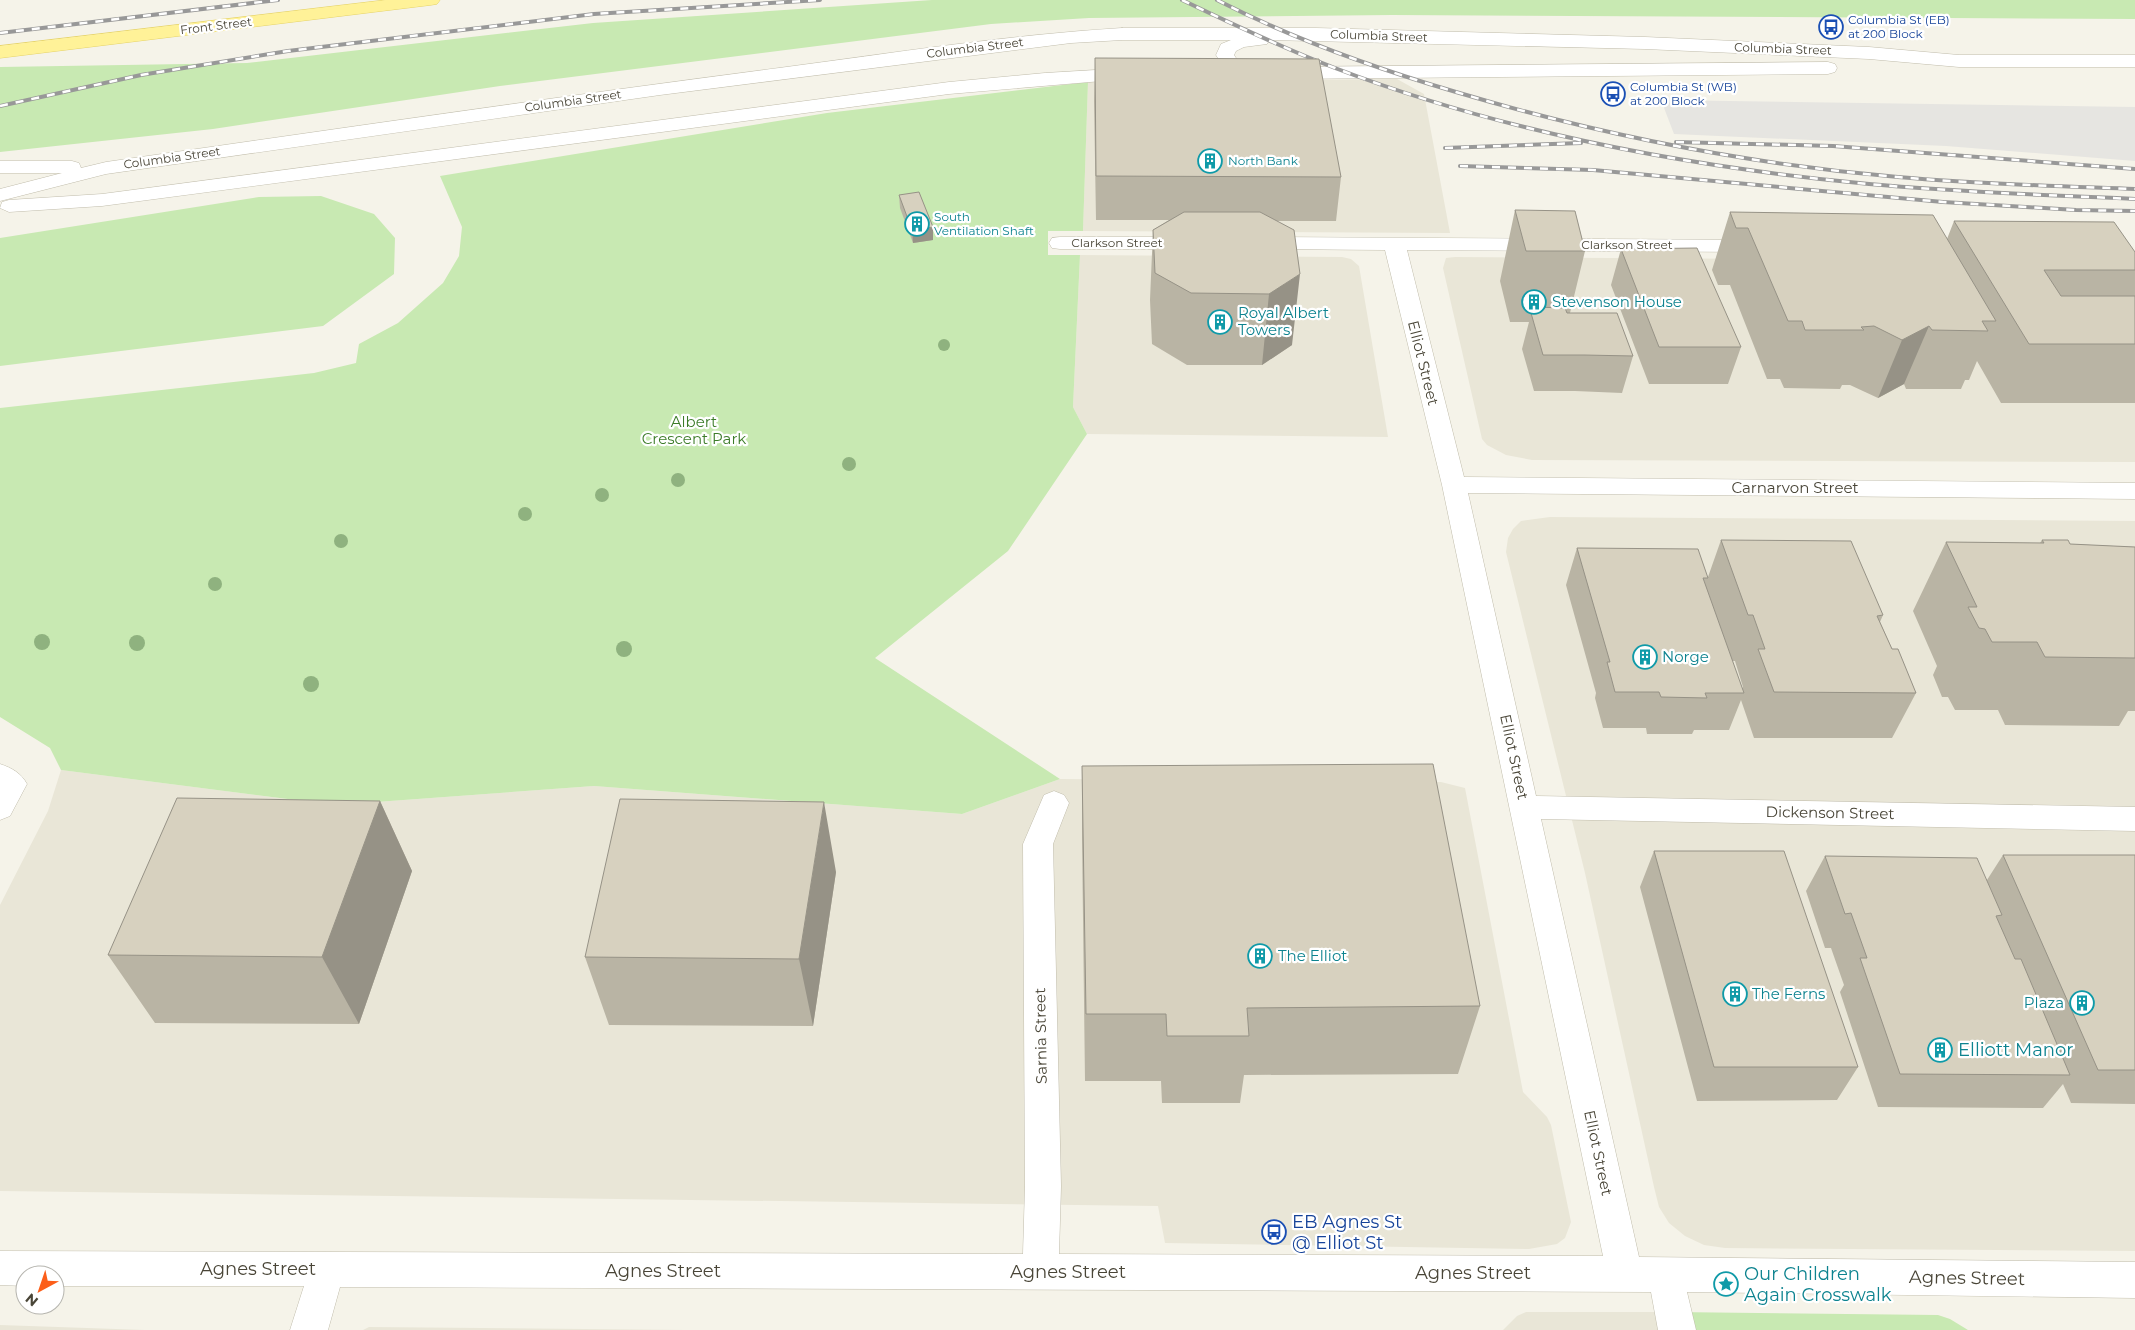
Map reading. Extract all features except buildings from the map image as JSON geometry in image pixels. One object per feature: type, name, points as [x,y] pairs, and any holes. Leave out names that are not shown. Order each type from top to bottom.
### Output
[{"type":"main road","name":"Front Street","points":[[0,52],[432,0]]},
{"type":"street","name":"Columbia Street","points":[[0,195],[106,168],[660,89],[1071,37],[1167,32],[1316,34],[1645,43],[1859,52],[1959,61],[2135,62]]},
{"type":"street","points":[[1253,73],[1225,55],[1228,48],[1234,44],[1316,34]]},
{"type":"street","name":"Columbia Street","points":[[1218,73],[1878,68],[1959,61]]},
{"type":"street","points":[[0,207],[102,200],[958,87],[1045,79],[1152,74]]},
{"type":"street","points":[[0,167],[106,168]]},
{"type":"street","name":"Clarkson Street","points":[[1060,243],[1213,243]]},
{"type":"street","name":"Clarkson Street","points":[[1242,243],[1780,246]]},
{"type":"street","name":"Elliot Street","points":[[1394,243],[1454,485],[1625,1274]]},
{"type":"street","name":"Carnarvon Street","points":[[1454,485],[2135,491]]},
{"type":"street","name":"Sarnia Street","points":[[1040,1272],[1042,1186],[1038,844],[1054,803]]},
{"type":"street","name":"Dickenson Street","points":[[1525,807],[2135,819]]},
{"type":"street","name":"Agnes Street","points":[[0,1268],[1665,1274],[2135,1280]]},
{"type":"street","points":[[309,1330],[327,1270]]},
{"type":"street","points":[[1665,1274],[1676,1330]]},
{"type":"shaded area","points":[[1397,79],[1424,94],[1450,233],[1083,231],[1088,82]]},
{"type":"shaded area","points":[[1661,100],[2135,107],[2135,161],[1946,146],[1674,134]]},
{"type":"shaded area","points":[[1080,255],[1342,257],[1351,259],[1359,266],[1388,437],[1087,434],[1073,407]]},
{"type":"shaded area","points":[[1446,258],[2135,261],[2135,462],[1532,460],[1506,455],[1487,445],[1482,439],[1443,268]]},
{"type":"shaded area","points":[[1550,517],[2135,521],[2135,1251],[1725,1248],[1704,1245],[1685,1236],[1669,1223],[1659,1207],[1654,1187],[1585,873],[1506,552],[1508,538],[1521,521]]},
{"type":"shaded area","points":[[61,770],[335,805],[594,786],[962,814],[1060,779],[1441,782],[1465,788],[1523,1092],[1547,1117],[1551,1125],[1571,1222],[1565,1238],[1557,1244],[1529,1249],[1165,1243],[1158,1206],[0,1191],[0,905],[48,811]]},
{"type":"shaded area","points":[[1526,1312],[1673,1312],[1677,1330],[1503,1330],[1517,1316]]},
{"type":"shaded area","points":[[0,1325],[145,1330],[0,1330]]},
{"type":"shaded area","points":[[369,1327],[686,1330],[363,1330]]},
{"type":"green space","points":[[932,0],[2135,0],[2135,19],[1392,15],[1089,18],[991,24],[500,86],[213,129],[0,152],[0,67],[247,63],[593,23]]},
{"type":"green space","name":"Albert Crescent Park","points":[[1088,82],[1083,231],[1048,231],[1048,255],[1080,255],[1073,407],[1087,434],[1008,551],[875,658],[1060,779],[962,814],[594,786],[335,805],[61,770],[50,748],[0,717],[0,408],[314,373],[356,363],[359,344],[398,323],[443,283],[459,256],[462,227],[440,176],[827,113]]},
{"type":"green space","points":[[321,196],[374,214],[395,238],[394,274],[323,326],[0,366],[0,238],[259,197]]},
{"type":"green space","points":[[1673,1312],[1938,1315],[1950,1319],[1968,1330],[1677,1330]]},
{"type":"railway","points":[[0,33],[278,0]]},
{"type":"railway","points":[[0,106],[141,75],[288,51],[594,14],[820,0]]},
{"type":"railway","points":[[1182,0],[1296,52],[1399,91],[1531,129],[1598,144],[1734,168],[1869,184],[2135,199]]},
{"type":"railway","points":[[1217,0],[1334,52],[1425,83],[1565,122],[1675,146],[1786,164],[1898,177],[2135,189]]},
{"type":"railway","points":[[1676,142],[1833,146],[2135,169]]},
{"type":"railway","points":[[1445,148],[1581,143]]},
{"type":"railway","points":[[1460,166],[1593,170],[1943,202],[2076,210],[2135,211]]},
{"type":"place","name":"Columbia St (EB) at 200 Block","points":[[1831,27]]},
{"type":"place","name":"Columbia St (WB) at 200 Block","points":[[1613,94]]},
{"type":"place","name":"North Bank","points":[[1210,161]]},
{"type":"place","name":"South Ventilation Shaft","points":[[917,224]]},
{"type":"place","name":"Stevenson House","points":[[1534,302]]},
{"type":"place","name":"Royal Albert Towers","points":[[1220,322]]},
{"type":"place","name":"Norge","points":[[1645,657]]},
{"type":"place","name":"The Elliot","points":[[1260,956]]},
{"type":"place","name":"The Ferns","points":[[1735,994]]},
{"type":"place","name":"Plaza","points":[[2082,1003]]},
{"type":"place","name":"Elliott Manor","points":[[1940,1050]]},
{"type":"place","name":"EB Agnes St @ Elliot St","points":[[1274,1232]]},
{"type":"place","name":"Our Children Again Crosswalk","points":[[1726,1284]]}]
